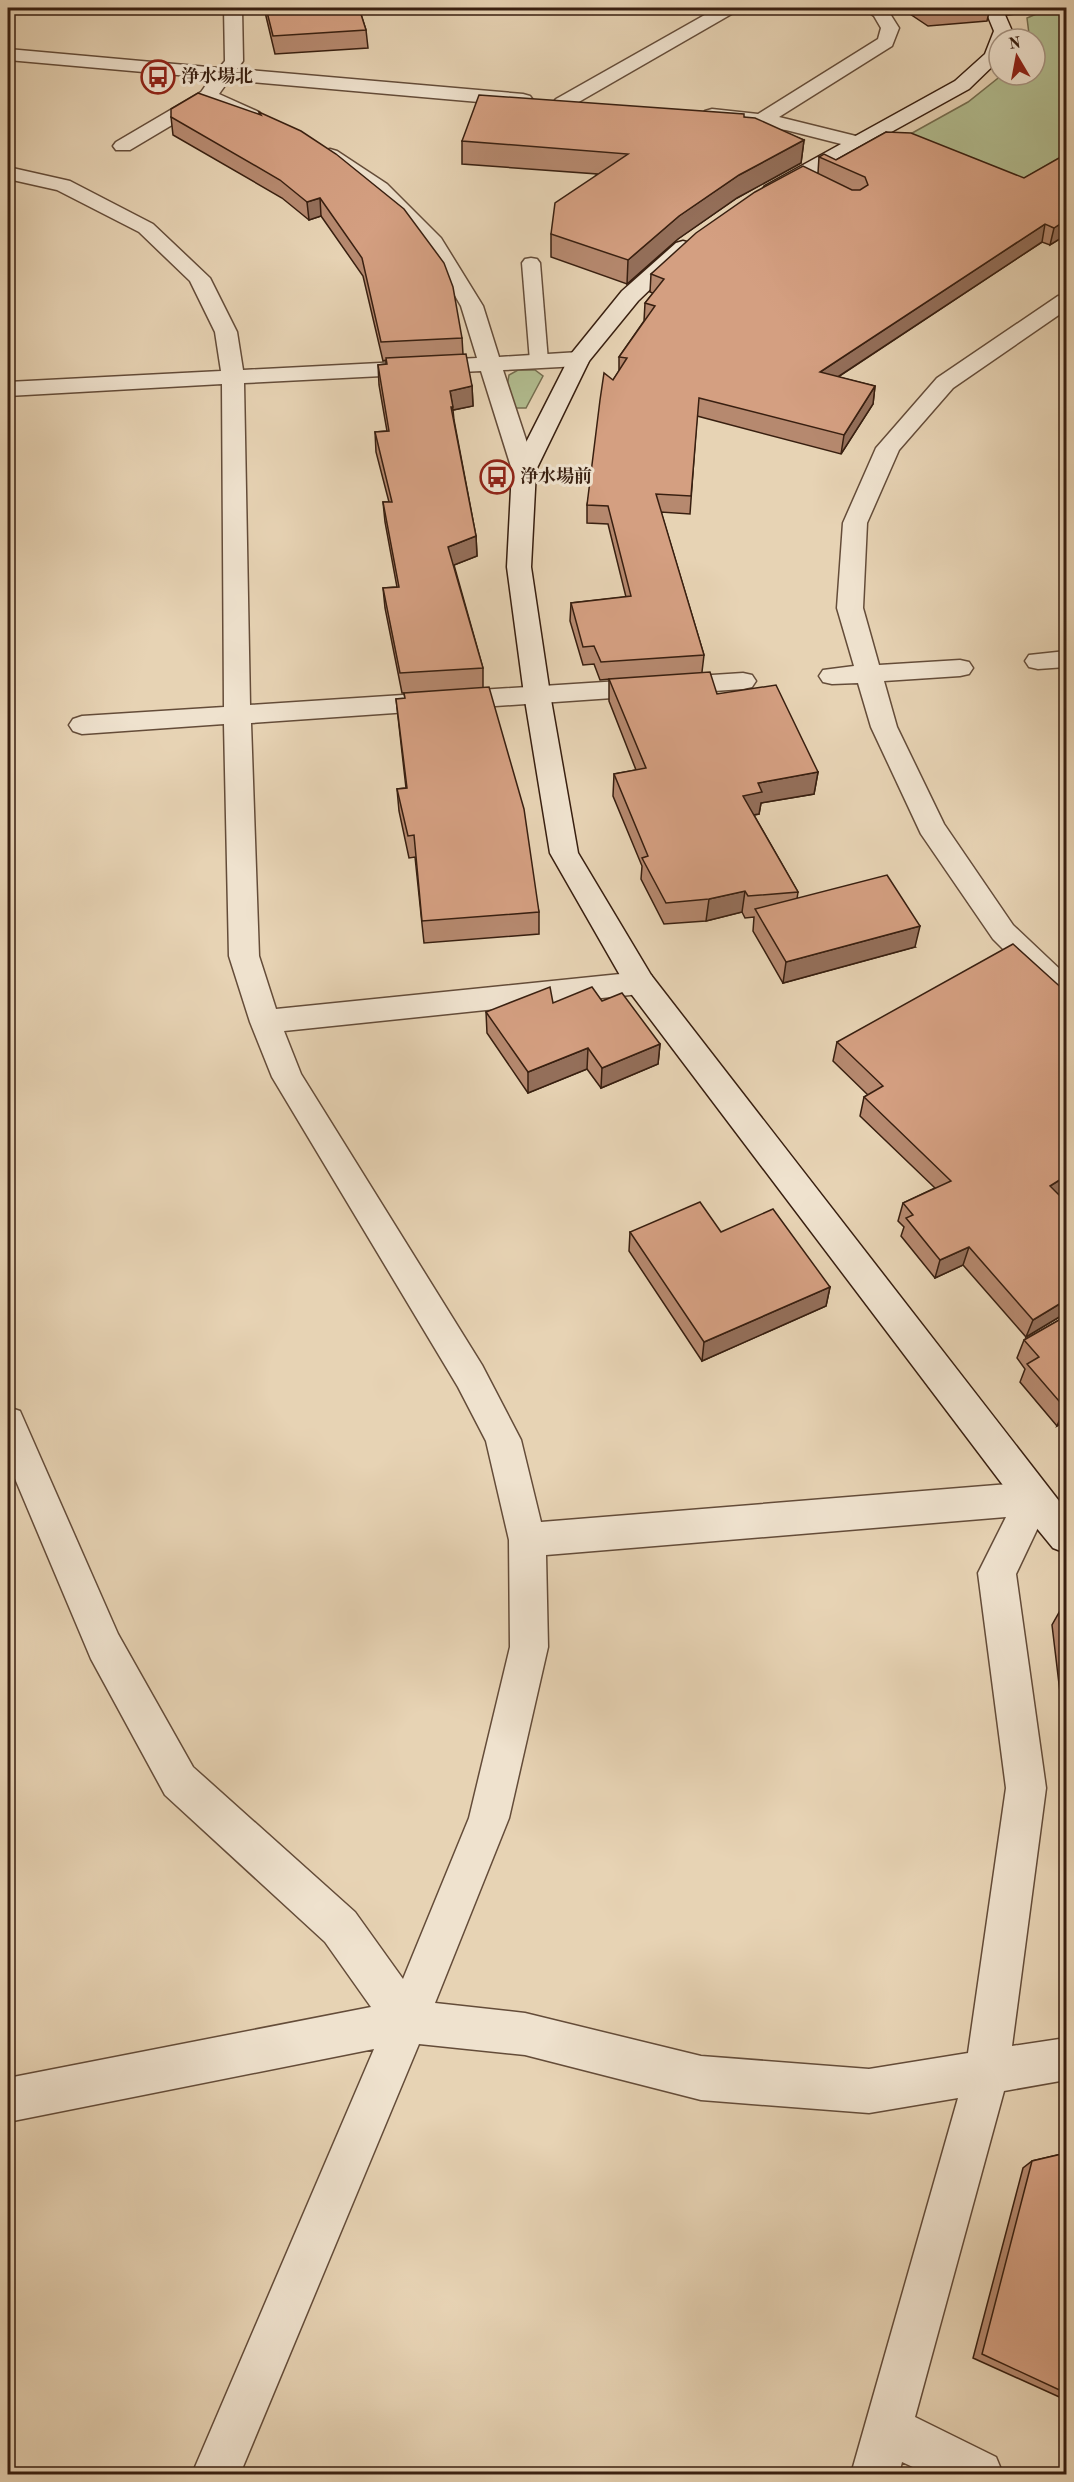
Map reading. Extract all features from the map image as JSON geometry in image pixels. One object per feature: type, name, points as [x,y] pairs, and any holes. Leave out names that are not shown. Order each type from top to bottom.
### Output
[{"type":"street","points":[[123,146],[208,96],[227,74],[234,61],[233,8]]},
{"type":"street","points":[[563,103],[729,8]]},
{"type":"street","points":[[763,119],[885,42],[890,28],[881,13],[873,8]]},
{"type":"street","points":[[1000,27],[993,9],[1019,8]]},
{"type":"street","points":[[8,55],[598,106]]},
{"type":"street","points":[[745,204],[811,179],[818,163],[962,85],[987,62]]},
{"type":"street","points":[[208,96],[270,124]]},
{"type":"street","points":[[692,113],[763,119],[827,132],[857,142]]},
{"type":"street","points":[[311,143],[380,188],[434,242],[472,306],[524,470],[519,567],[537,694],[564,853],[640,983],[1034,1498],[1066,1536]]},
{"type":"street","points":[[8,173],[63,185],[146,228],[199,278],[226,332],[233,379],[237,715],[244,956],[265,1022],[287,1077],[470,1376],[503,1440],[527,1540],[529,1647],[489,1818],[407,2021],[216,2475]]},
{"type":"street","points":[[524,470],[579,359],[630,296],[686,244],[706,231]]},
{"type":"street","points":[[1066,301],[945,383],[888,448],[855,523],[850,608],[884,728],[931,827],[1003,932],[1066,993]]},
{"type":"street","points":[[8,390],[579,359]]},
{"type":"street","points":[[1038,661],[1066,659]]},
{"type":"street","points":[[832,676],[960,668]]},
{"type":"street","points":[[82,725],[743,681]]},
{"type":"street","points":[[265,1022],[640,983]]},
{"type":"street","points":[[8,1422],[104,1646],[179,1781],[340,1927],[407,2021]]},
{"type":"street","points":[[527,1540],[1034,1498]]},
{"type":"street","points":[[875,2475],[987,2073],[1026,1788],[997,1573],[1034,1498]]},
{"type":"street","points":[[8,2100],[407,2021],[525,2034],[701,2078],[869,2091],[1066,2059]]},
{"type":"street","points":[[887,2429],[979,2475]]},
{"type":"lane","points":[[531,263],[539,361]]},
{"type":"green space","points":[[1066,8],[1066,154],[1014,184],[905,137],[968,102],[987,87],[1047,87],[1047,27],[1028,27],[1027,18],[1041,12]]},
{"type":"green space","points":[[518,370],[535,370],[543,376],[526,408],[514,408],[507,387],[509,375]]},
{"type":"building","points":[[266,8],[359,8],[366,30],[273,36]]},
{"type":"building","points":[[927,8],[960,8],[930,10]]},
{"type":"building","points":[[198,93],[261,115],[259,112],[301,131],[336,154],[404,209],[444,263],[453,287],[462,338],[381,342],[362,258],[320,198],[307,202],[280,180],[171,117],[171,109]]},
{"type":"building","points":[[479,95],[744,114],[744,117],[755,118],[804,140],[739,175],[679,216],[628,260],[551,234],[555,203],[628,154],[462,141]]},
{"type":"building","points":[[886,132],[911,133],[1024,178],[1066,154],[1066,220],[1054,228],[1045,224],[820,372],[875,386],[844,435],[699,398],[691,496],[656,494],[704,655],[601,662],[594,646],[583,647],[571,603],[631,596],[608,506],[587,505],[604,373],[613,380],[627,358],[619,357],[655,306],[645,303],[664,279],[651,274],[696,233],[755,192],[803,166],[852,190],[860,190],[868,185],[865,177],[819,157],[824,154],[836,160]]},
{"type":"building","points":[[466,354],[472,386],[450,391],[453,407],[451,407],[476,536],[448,547],[483,668],[400,673],[383,588],[399,587],[383,502],[392,502],[375,432],[389,431],[378,365],[387,364],[386,358]]},
{"type":"building","points":[[710,672],[717,694],[776,685],[818,772],[758,783],[762,792],[743,796],[798,892],[748,896],[745,891],[709,899],[666,903],[642,858],[648,856],[614,774],[646,768],[609,679]]},
{"type":"building","points":[[489,687],[524,809],[539,912],[422,921],[414,835],[408,836],[397,789],[407,788],[396,699],[405,698],[404,693]]},
{"type":"building","points":[[887,875],[920,926],[786,962],[755,909]]},
{"type":"building","points":[[1013,944],[1066,992],[1066,1176],[1050,1186],[1066,1202],[1066,1300],[1033,1320],[969,1247],[940,1260],[906,1218],[913,1215],[903,1203],[951,1181],[864,1097],[883,1086],[837,1042]]},
{"type":"building","points":[[550,987],[553,1003],[592,987],[602,1001],[622,993],[660,1044],[602,1068],[588,1048],[528,1072],[486,1012]]},
{"type":"building","points":[[700,1202],[721,1232],[773,1209],[830,1287],[704,1342],[630,1232]]},
{"type":"building","points":[[1066,1316],[1065,1408],[1027,1364],[1039,1357],[1024,1340]]},
{"type":"building","points":[[1061,1609],[1066,1617],[1066,1655]]},
{"type":"building","points":[[1066,2153],[1066,2393],[982,2354],[1032,2161]]},
{"type":"place","name":"浄水場北","points":[[158,77]]},
{"type":"place","name":"浄水場前","points":[[497,477]]}]
